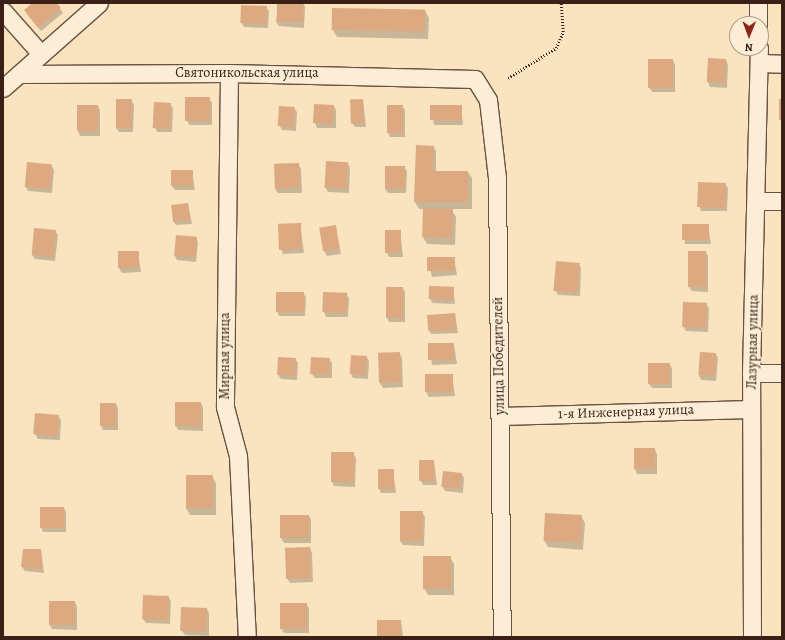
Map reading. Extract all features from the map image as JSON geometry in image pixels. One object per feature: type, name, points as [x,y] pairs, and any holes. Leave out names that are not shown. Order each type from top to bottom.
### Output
[{"type":"street","points":[[3,88],[99,3]]},
{"type":"street","points":[[758,3],[758,16]]},
{"type":"street","points":[[3,11],[41,54]]},
{"type":"street","points":[[759,56],[782,64]]},
{"type":"street","name":"Лазурная улица","points":[[752,637],[751,373],[759,56]]},
{"type":"street","name":"Святоникольская улица","points":[[19,74],[230,73],[475,79]]},
{"type":"street","name":"Мирная улица","points":[[230,73],[225,406],[238,456],[248,637]]},
{"type":"street","name":"улица Победителей","points":[[475,79],[488,100],[496,157],[502,637]]},
{"type":"street","points":[[756,201],[782,201]]},
{"type":"street","points":[[751,373],[782,373]]},
{"type":"street","name":"1-я Инженерная улица","points":[[500,416],[751,409]]},
{"type":"path","points":[[508,78],[556,48],[563,32],[562,3]]},
{"type":"building","points":[[32,3],[57,3],[61,8],[38,28],[24,10]]},
{"type":"building","points":[[277,3],[303,3],[303,22],[277,22]]},
{"type":"building","points":[[241,5],[267,6],[266,24],[240,23]]},
{"type":"building","points":[[332,8],[425,10],[425,32],[332,30]]},
{"type":"building","points":[[708,58],[726,59],[725,83],[707,82]]},
{"type":"building","points":[[648,59],[673,59],[673,88],[648,88]]},
{"type":"building","points":[[185,97],[210,97],[210,121],[185,121]]},
{"type":"building","points":[[116,99],[132,99],[132,128],[116,128]]},
{"type":"building","points":[[350,99],[363,99],[364,123],[351,123]]},
{"type":"building","points":[[779,99],[782,99],[782,120],[779,120]]},
{"type":"building","points":[[154,102],[171,103],[170,129],[153,128]]},
{"type":"building","points":[[314,104],[334,105],[333,124],[313,123]]},
{"type":"building","points":[[77,105],[98,105],[98,131],[77,131]]},
{"type":"building","points":[[387,105],[403,105],[403,133],[387,133]]},
{"type":"building","points":[[430,105],[462,105],[462,120],[430,120]]},
{"type":"building","points":[[279,106],[295,107],[294,127],[278,126]]},
{"type":"building","points":[[416,145],[434,146],[433,171],[468,171],[468,202],[414,202]]},
{"type":"building","points":[[326,161],[348,162],[347,189],[325,188]]},
{"type":"building","points":[[27,162],[52,164],[50,189],[25,187]]},
{"type":"building","points":[[299,163],[300,188],[275,189],[274,164]]},
{"type":"building","points":[[385,166],[405,166],[405,189],[385,189]]},
{"type":"building","points":[[171,170],[193,170],[193,186],[171,186]]},
{"type":"building","points":[[698,182],[726,183],[725,208],[697,207]]},
{"type":"building","points":[[188,203],[190,220],[173,222],[171,205]]},
{"type":"building","points":[[423,208],[453,209],[452,238],[422,237]]},
{"type":"building","points":[[301,223],[302,249],[279,250],[278,224]]},
{"type":"building","points":[[682,224],[709,224],[709,240],[682,240]]},
{"type":"building","points":[[336,225],[340,249],[323,251],[319,228]]},
{"type":"building","points":[[34,228],[56,230],[54,257],[32,255]]},
{"type":"building","points":[[385,230],[401,230],[401,253],[385,253]]},
{"type":"building","points":[[176,235],[197,237],[195,258],[174,256]]},
{"type":"building","points":[[118,251],[139,251],[139,268],[118,268]]},
{"type":"building","points":[[688,251],[706,251],[706,287],[688,287]]},
{"type":"building","points":[[427,257],[455,257],[455,271],[427,271]]},
{"type":"building","points":[[556,261],[580,263],[577,293],[553,291]]},
{"type":"building","points":[[429,286],[454,287],[454,300],[429,299]]},
{"type":"building","points":[[386,287],[403,287],[403,318],[386,318]]},
{"type":"building","points":[[276,292],[304,292],[304,312],[276,312]]},
{"type":"building","points":[[323,292],[347,293],[346,313],[322,312]]},
{"type":"building","points":[[683,302],[707,303],[706,328],[682,327]]},
{"type":"building","points":[[455,313],[456,329],[428,331],[427,315]]},
{"type":"building","points":[[428,343],[454,343],[454,360],[428,360]]},
{"type":"building","points":[[400,352],[401,382],[379,383],[378,353]]},
{"type":"building","points":[[700,352],[716,353],[714,376],[698,375]]},
{"type":"building","points":[[351,355],[367,356],[366,375],[350,374]]},
{"type":"building","points":[[278,357],[296,358],[295,376],[277,375]]},
{"type":"building","points":[[311,357],[330,358],[329,375],[310,374]]},
{"type":"building","points":[[648,363],[670,363],[670,384],[648,384]]},
{"type":"building","points":[[425,374],[453,374],[453,392],[425,392]]},
{"type":"building","points":[[175,402],[201,402],[201,426],[175,426]]},
{"type":"building","points":[[100,403],[116,403],[116,426],[100,426]]},
{"type":"building","points":[[35,413],[59,415],[57,436],[33,434]]},
{"type":"building","points":[[634,448],[655,448],[655,469],[634,469]]},
{"type":"building","points":[[331,452],[354,452],[354,482],[331,482]]},
{"type":"building","points":[[419,460],[434,460],[434,481],[419,481]]},
{"type":"building","points":[[378,469],[394,469],[394,489],[378,489]]},
{"type":"building","points":[[443,471],[462,473],[460,489],[441,487]]},
{"type":"building","points":[[186,475],[213,475],[213,508],[186,508]]},
{"type":"building","points":[[40,507],[64,507],[64,528],[40,528]]},
{"type":"building","points":[[400,511],[423,511],[423,541],[400,541]]},
{"type":"building","points":[[545,513],[582,515],[580,543],[544,541]]},
{"type":"building","points":[[280,515],[309,515],[309,538],[280,538]]},
{"type":"building","points":[[310,547],[311,578],[286,579],[285,548]]},
{"type":"building","points":[[23,549],[41,549],[42,569],[21,567]]},
{"type":"building","points":[[423,556],[451,556],[451,589],[423,589]]},
{"type":"building","points":[[143,595],[169,596],[168,620],[142,619]]},
{"type":"building","points":[[49,601],[75,601],[75,625],[49,625]]},
{"type":"building","points":[[280,603],[307,603],[307,629],[280,629]]},
{"type":"building","points":[[181,607],[207,608],[206,632],[180,631]]},
{"type":"building","points":[[377,620],[401,620],[401,637],[377,637]]}]
